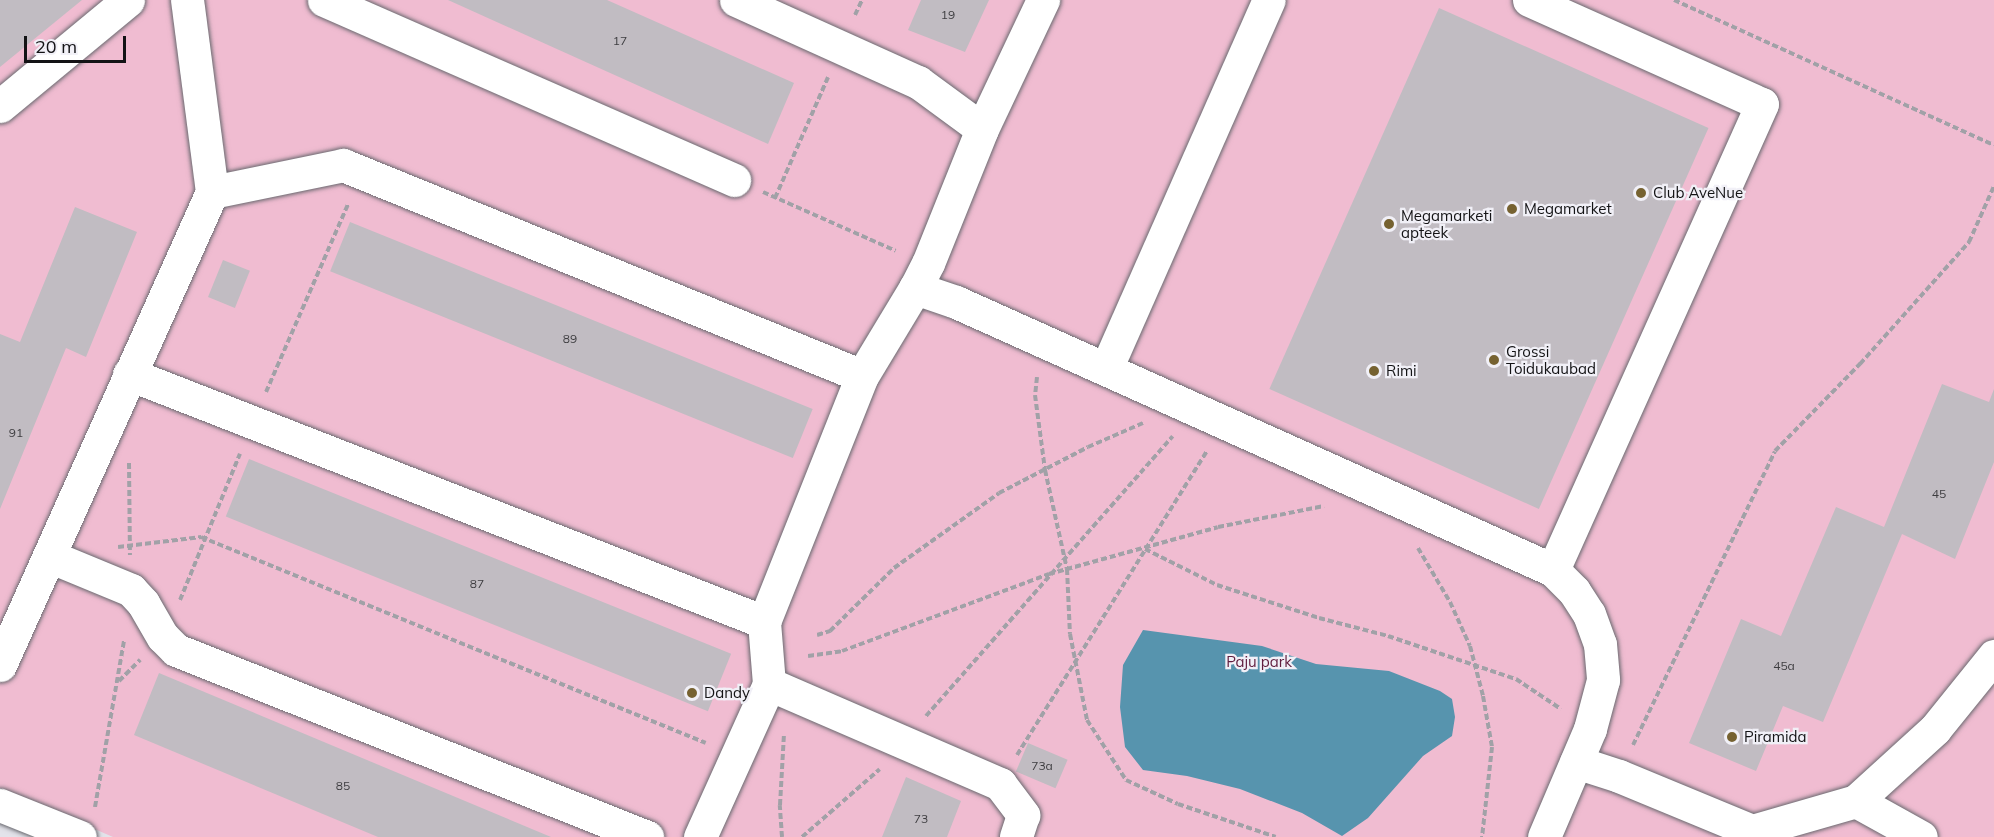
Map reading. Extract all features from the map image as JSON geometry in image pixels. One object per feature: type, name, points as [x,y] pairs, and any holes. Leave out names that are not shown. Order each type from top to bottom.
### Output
[{"type":"street","points":[[0,106],[128,0]]},
{"type":"street","points":[[0,665],[212,192],[187,0]]},
{"type":"street","points":[[324,0],[734,180]]},
{"type":"street","points":[[736,0],[918,82],[982,129]]},
{"type":"street","points":[[700,837],[769,684],[764,622],[862,376],[922,276],[982,129],[1043,0]]},
{"type":"street","points":[[1106,369],[1269,0]]},
{"type":"street","points":[[1529,0],[1762,104],[1553,570]]},
{"type":"street","points":[[212,192],[343,165],[862,376]]},
{"type":"street","points":[[922,276],[956,302],[1553,570],[1574,591],[1589,614],[1600,644],[1603,680],[1590,729],[1544,837]]},
{"type":"street","points":[[129,374],[764,622]]},
{"type":"street","points":[[49,556],[131,590],[143,603],[163,637],[176,650],[647,837]]},
{"type":"street","points":[[1576,762],[1619,776],[1718,828],[1752,831],[1856,801],[1935,729],[1988,668],[1994,656]]},
{"type":"street","points":[[769,684],[1000,784],[1023,815],[1016,837]]},
{"type":"street","points":[[1856,801],[1921,837]]},
{"type":"street","points":[[0,805],[87,828]]},
{"type":"path","points":[[775,198],[862,0]]},
{"type":"path","points":[[1674,0],[1994,145]]},
{"type":"path","points":[[734,180],[775,198],[922,276]]},
{"type":"path","points":[[1619,776],[1775,451],[1860,364],[1969,242],[1994,186]]},
{"type":"path","points":[[1041,340],[1035,394],[1045,470],[1067,569],[1070,634],[1087,720],[1126,780],[1178,804],[1276,837]]},
{"type":"path","points":[[817,635],[830,631],[894,568],[999,493],[1148,421],[1198,410]]},
{"type":"path","points":[[1000,784],[1145,549],[1198,410]]},
{"type":"path","points":[[802,837],[908,744],[926,717],[1049,574],[1198,410]]},
{"type":"path","points":[[87,828],[119,681],[131,590],[129,454]]},
{"type":"path","points":[[1390,497],[1450,602],[1475,663],[1492,747],[1482,820],[1482,837]]},
{"type":"path","points":[[808,656],[842,651],[1049,574],[1218,527],[1329,506]]},
{"type":"path","points":[[107,548],[201,537],[737,755]]},
{"type":"path","points":[[1145,549],[1216,585],[1475,663],[1516,679],[1590,729]]},
{"type":"path","points":[[769,684],[786,738],[780,805],[782,837]]},
{"type":"green space","name":"Paju park","points":[[0,0],[1994,0],[1994,837],[113,837],[0,788]]},
{"type":"water","points":[[1143,630],[1262,646],[1316,664],[1389,671],[1440,691],[1452,699],[1455,717],[1452,736],[1423,756],[1368,818],[1342,836],[1302,813],[1240,789],[1187,776],[1143,770],[1125,747],[1120,707],[1123,665]]},
{"type":"building","points":[[0,0],[82,0],[0,67]]},
{"type":"building","points":[[448,0],[607,0],[794,83],[768,144]]},
{"type":"building","points":[[921,0],[989,0],[965,52],[908,30]]},
{"type":"building","name":"Megamarket","points":[[1439,8],[1708,128],[1539,509],[1269,389]]},
{"type":"building","points":[[75,207],[137,232],[86,357],[66,348],[0,509],[0,334],[20,342]]},
{"type":"building","points":[[350,222],[813,409],[793,458],[330,271]]},
{"type":"building","points":[[223,260],[250,271],[235,308],[208,297]]},
{"type":"building","points":[[1942,384],[1989,402],[1994,389],[1994,462],[1955,559],[1902,534],[1823,722],[1783,706],[1756,771],[1689,743],[1741,619],[1781,636],[1836,507],[1884,527]]},
{"type":"building","points":[[249,459],[731,654],[708,711],[226,516]]},
{"type":"building","points":[[159,673],[551,837],[378,837],[134,735]]},
{"type":"building","points":[[1028,743],[1068,760],[1055,788],[1016,772]]},
{"type":"building","points":[[906,777],[961,801],[947,837],[882,837]]},
{"type":"place","name":"Club AveNue","points":[[1641,193]]},
{"type":"place","name":"Megamarket","points":[[1512,209]]},
{"type":"place","name":"Megamarketi apteek","points":[[1389,224]]},
{"type":"place","name":"Grossi Toidukaubad","points":[[1494,360]]},
{"type":"place","name":"Rimi","points":[[1374,371]]},
{"type":"place","name":"Dandy","points":[[692,693]]},
{"type":"place","name":"Piramida","points":[[1732,737]]}]
